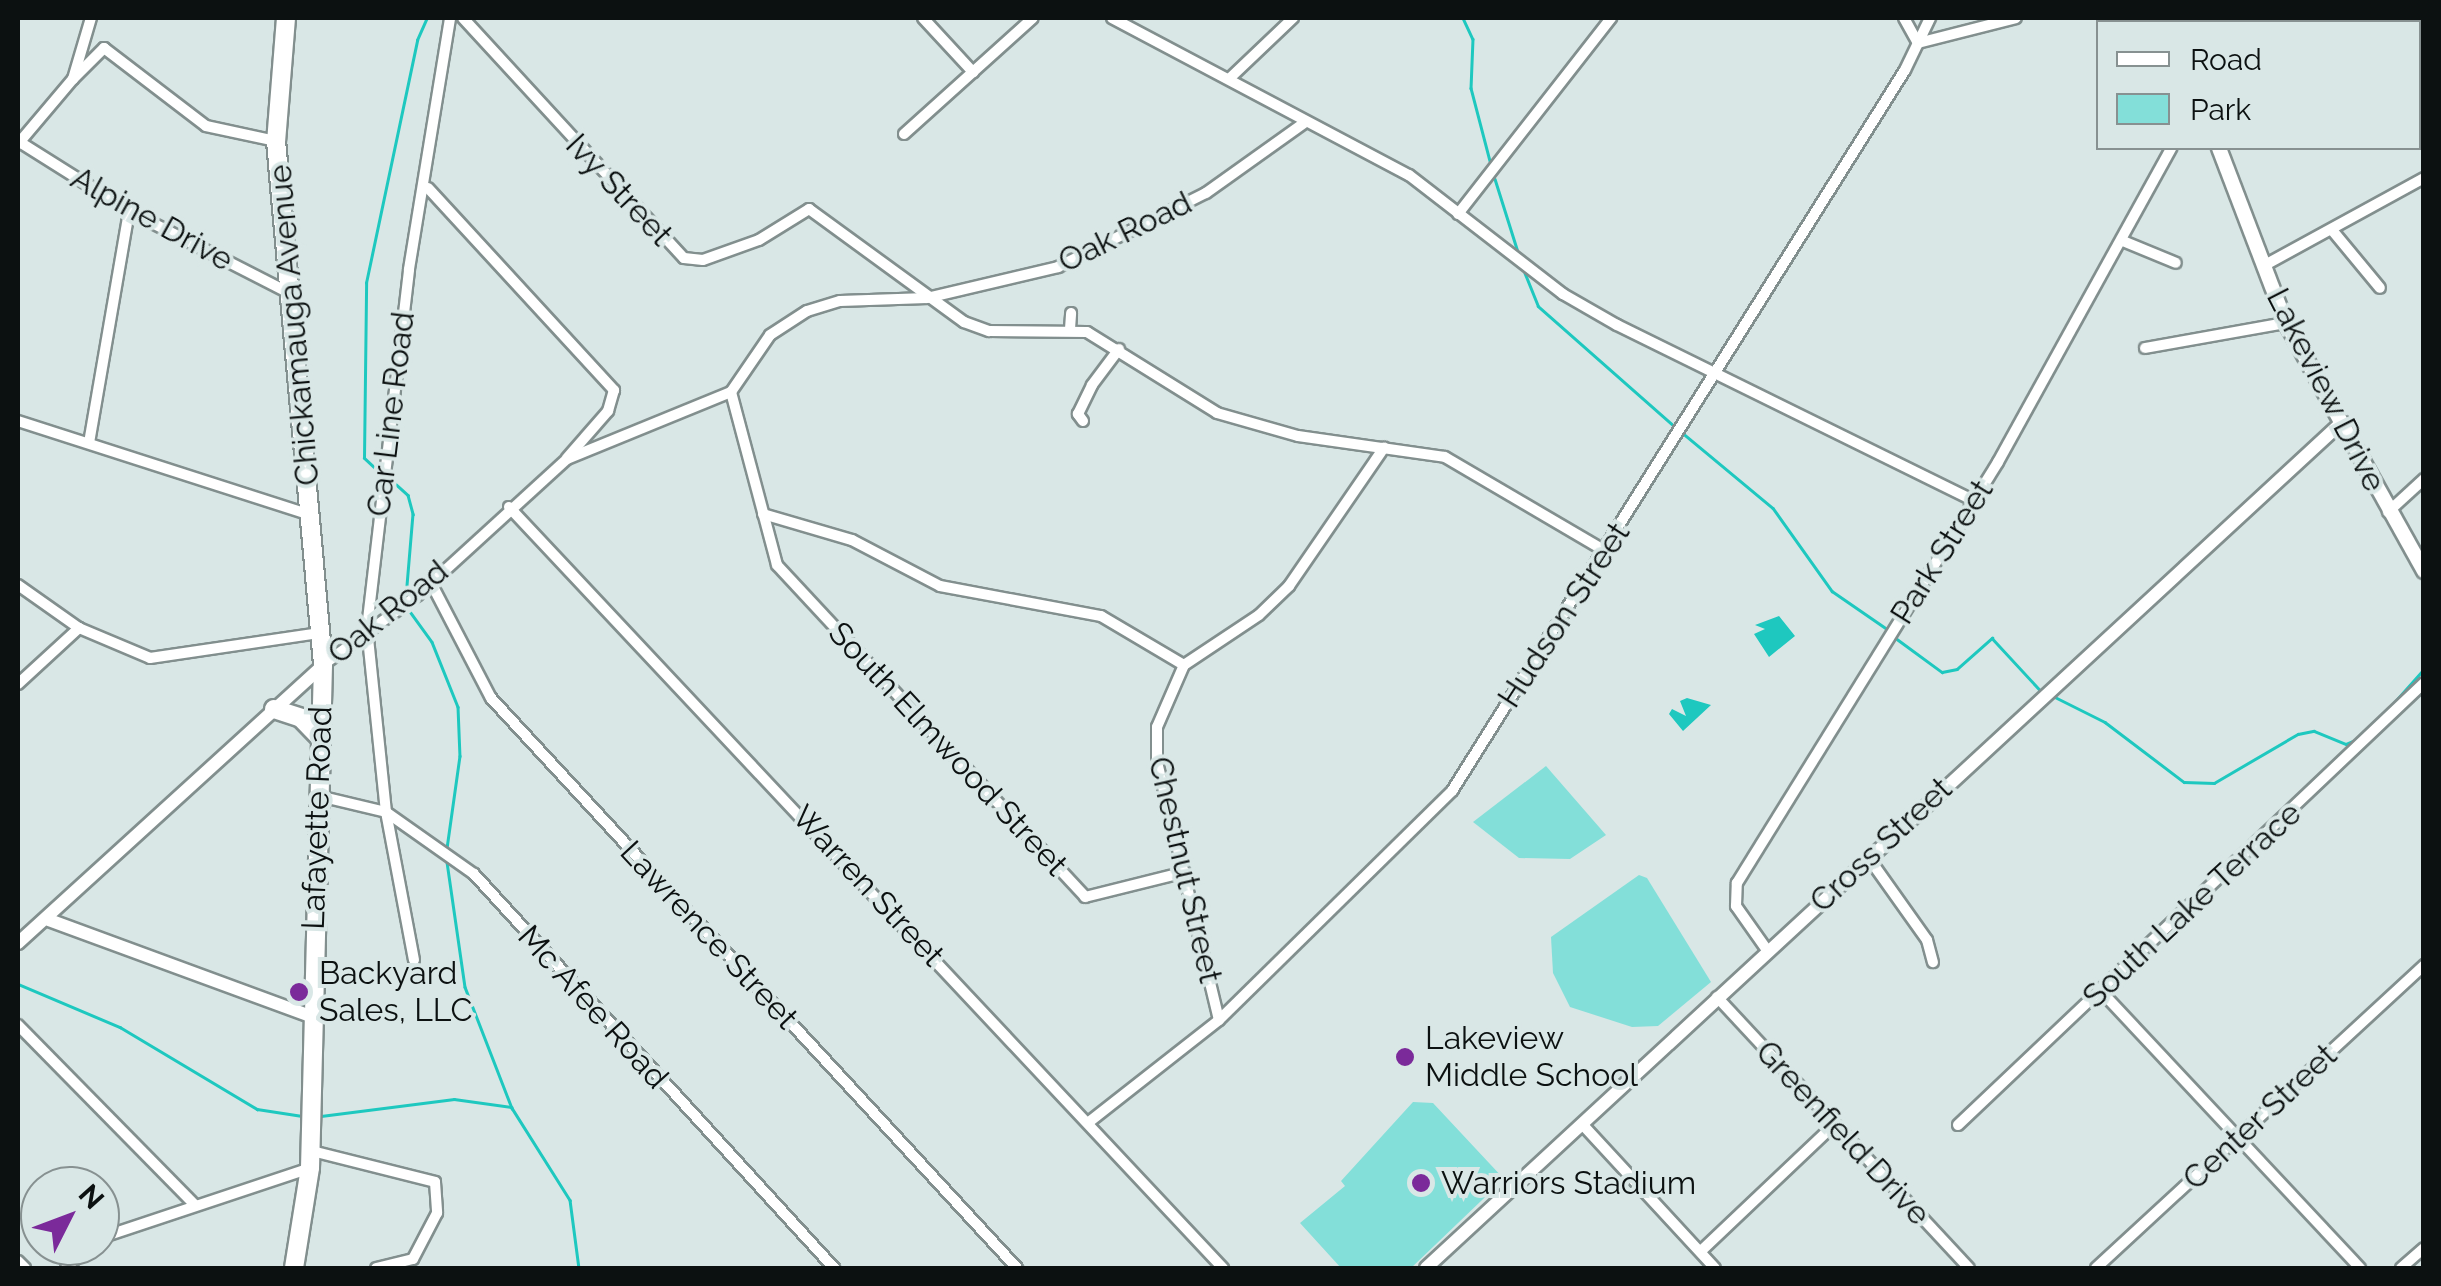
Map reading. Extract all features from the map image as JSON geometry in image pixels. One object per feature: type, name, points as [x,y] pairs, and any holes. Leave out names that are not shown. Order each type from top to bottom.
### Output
[{"type":"highway","name":"Chickamauga Avenue","points":[[286,18],[276,140],[323,665]]},
{"type":"highway","name":"Lafayette Road","points":[[294,1268],[308,1158],[323,665]]},
{"type":"highway","points":[[274,709],[301,718],[321,739]]},
{"type":"main road","name":"Lakeview Drive","points":[[2220,150],[2286,322],[2339,425],[2424,571]]},
{"type":"street","points":[[74,79],[91,18]]},
{"type":"street","name":"Car Line Road","points":[[414,960],[386,812],[367,628],[410,269],[428,188],[450,18]]},
{"type":"street","name":"Ivy Street","points":[[463,18],[684,258],[703,260],[760,240],[809,209],[927,298]]},
{"type":"street","points":[[923,18],[973,72]]},
{"type":"street","points":[[904,134],[1032,18]]},
{"type":"street","points":[[1112,18],[1230,78],[1304,124],[1409,175],[1562,294],[1974,501]]},
{"type":"street","points":[[1230,78],[1293,18]]},
{"type":"street","points":[[1458,214],[1611,18]]},
{"type":"street","points":[[1904,18],[1918,43],[2016,18]]},
{"type":"street","name":"Hudson Street","points":[[1089,1122],[1219,1020],[1452,791],[1602,548],[1629,516],[1930,18]]},
{"type":"street","points":[[18,143],[104,48],[206,126],[276,140]]},
{"type":"street","name":"Oak Road","points":[[731,392],[770,335],[807,310],[840,301],[927,298],[1058,267],[1206,193],[1304,124]]},
{"type":"street","name":"Alpine Drive","points":[[18,143],[129,211],[289,293]]},
{"type":"street","name":"Park Street","points":[[1767,950],[1736,906],[1738,883],[1974,501],[2170,150]]},
{"type":"street","points":[[2264,266],[2424,178]]},
{"type":"street","points":[[428,188],[609,380],[614,390],[608,412],[567,459]]},
{"type":"street","points":[[89,443],[129,211]]},
{"type":"street","points":[[2332,230],[2380,288]]},
{"type":"street","points":[[2123,240],[2176,263]]},
{"type":"street","points":[[927,298],[989,331],[1070,330],[1119,349],[1217,413],[1298,436],[1444,457],[1602,548]]},
{"type":"street","points":[[1070,313],[1070,330]]},
{"type":"street","points":[[2145,348],[2286,322]]},
{"type":"street","points":[[1083,421],[1078,414],[1092,385],[1119,349]]},
{"type":"street","points":[[567,459],[731,392],[763,514],[852,540],[940,586],[1101,616],[1184,665],[1259,615],[1289,586],[1384,448]]},
{"type":"street","points":[[18,420],[278,510],[312,516]]},
{"type":"street","name":"Cross Street","points":[[1426,1268],[2339,425]]},
{"type":"street","name":"Oak Road","points":[[18,943],[49,920],[323,665],[430,581],[567,459]]},
{"type":"street","points":[[2388,512],[2424,479]]},
{"type":"street","name":"Warren Street","points":[[509,507],[1223,1268]]},
{"type":"street","name":"South Elmwood Street","points":[[763,514],[778,566],[1085,897],[1185,872]]},
{"type":"street","name":"Lawrence Street","points":[[430,581],[492,698],[1017,1268]]},
{"type":"street","points":[[18,585],[78,628],[150,658],[320,633]]},
{"type":"street","points":[[18,684],[78,628]]},
{"type":"street","name":"Chestnut Street","points":[[1184,665],[1157,727],[1157,762],[1219,1020]]},
{"type":"street","name":"South Lake Terrace","points":[[1958,1125],[2424,682]]},
{"type":"street","name":"Mc Afee Road","points":[[319,796],[386,812],[474,874],[834,1268]]},
{"type":"street","points":[[1868,857],[1927,940],[1932,962]]},
{"type":"street","points":[[49,920],[310,1016]]},
{"type":"street","name":"Center Street","points":[[2096,1268],[2424,964]]},
{"type":"street","points":[[2099,989],[2360,1268]]},
{"type":"street","name":"Greenfield Drive","points":[[1717,997],[1968,1268]]},
{"type":"street","points":[[18,1025],[194,1204]]},
{"type":"street","points":[[1582,1124],[1716,1268]]},
{"type":"street","points":[[1700,1251],[1834,1125]]},
{"type":"street","points":[[120,1231],[308,1158],[435,1182],[437,1213],[413,1259],[376,1268]]},
{"type":"street","points":[[2402,1268],[2424,1248]]},
{"type":"street","points":[[18,1260],[24,1268]]},
{"type":"green space","points":[[1546,766],[1606,835],[1570,859],[1519,858],[1473,822]]},
{"type":"green space","points":[[1639,875],[1647,878],[1711,982],[1658,1026],[1632,1027],[1570,1007],[1553,973],[1551,937]]},
{"type":"green space","name":"Warriors Stadium","points":[[1413,1102],[1433,1103],[1504,1179],[1411,1268],[1341,1268],[1300,1223],[1345,1186],[1341,1181]]},
{"type":"shaded area","points":[[1779,616],[1795,636],[1769,657],[1754,634],[1765,629],[1755,625]]},
{"type":"shaded area","points":[[1687,698],[1711,705],[1683,731],[1669,714],[1672,709],[1686,716],[1680,701]]},
{"type":"waterway","points":[[381,474],[364,458],[366,283],[417,40],[427,18]]},
{"type":"waterway","points":[[1463,18],[1473,39],[1471,88],[1490,161]]},
{"type":"waterway","points":[[1495,179],[1518,252]]},
{"type":"waterway","points":[[1525,273],[1538,306],[1672,424]]},
{"type":"waterway","points":[[1685,435],[1773,508],[1832,591],[1890,631]]},
{"type":"waterway","points":[[388,477],[408,495],[413,514],[406,598]]},
{"type":"waterway","points":[[406,606],[432,642],[458,707],[460,756],[447,849]]},
{"type":"waterway","points":[[1897,639],[1942,672],[1957,669],[1992,638],[2040,690]]},
{"type":"waterway","points":[[2382,716],[2424,669]]},
{"type":"waterway","points":[[2055,697],[2105,722],[2184,782],[2214,783],[2298,734],[2314,731],[2346,744],[2358,739]]},
{"type":"waterway","points":[[447,862],[465,987],[512,1108],[570,1200],[579,1268]]},
{"type":"waterway","points":[[18,984],[120,1027],[257,1109],[303,1116]]},
{"type":"waterway","points":[[321,1116],[454,1099],[511,1107]]},
{"type":"place","name":"Backyard Sales, LLC","points":[[299,992]]},
{"type":"place","name":"Lakeview Middle School","points":[[1405,1057]]},
{"type":"place","name":"Warriors Stadium","points":[[1421,1183]]}]
